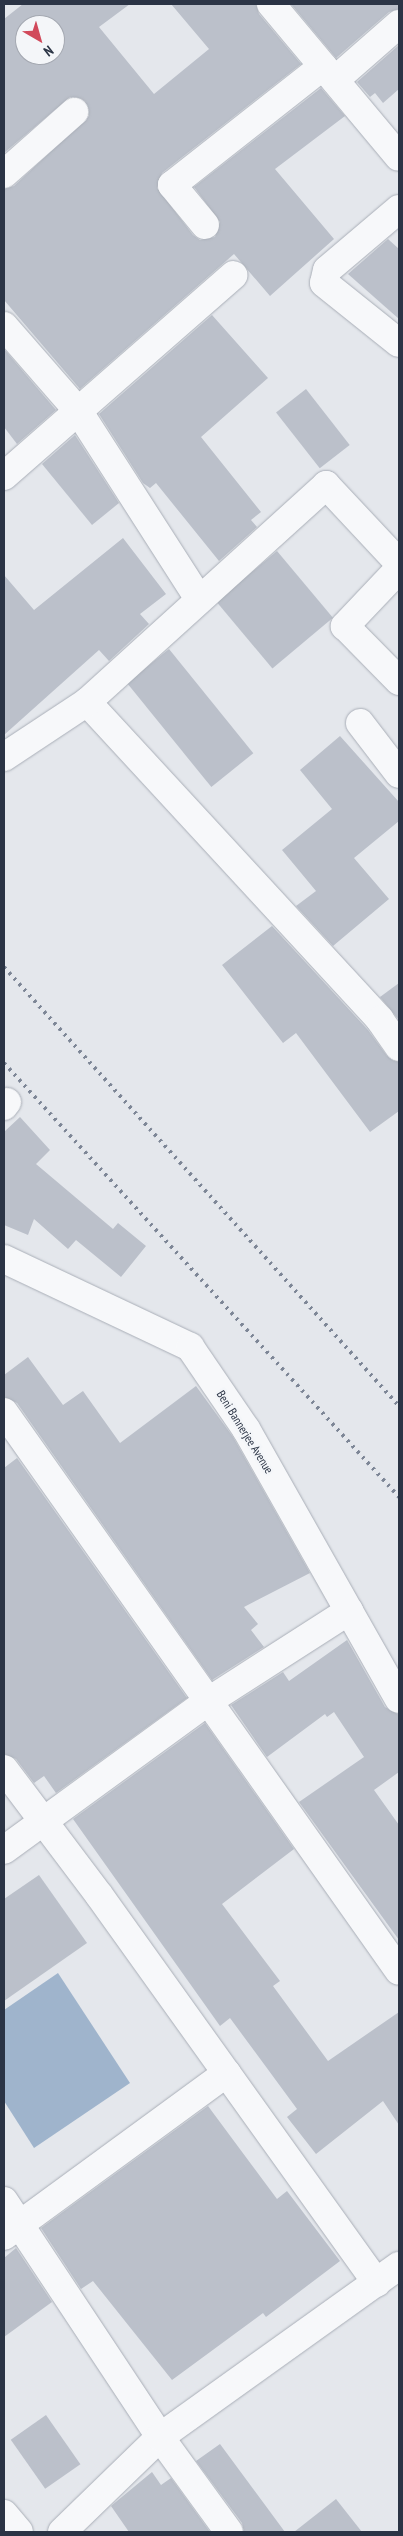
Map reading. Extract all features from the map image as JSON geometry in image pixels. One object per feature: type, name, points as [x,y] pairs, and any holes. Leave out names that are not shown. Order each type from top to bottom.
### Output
[{"type":"street","points":[[272,4],[399,156]]},
{"type":"street","points":[[205,225],[172,185],[399,24]]},
{"type":"street","points":[[4,174],[74,112]]},
{"type":"street","points":[[399,208],[327,270],[324,283],[399,343]]},
{"type":"street","points":[[4,476],[234,275]]},
{"type":"street","points":[[4,326],[79,412],[199,599]]},
{"type":"street","points":[[4,757],[87,702],[326,485],[399,563]]},
{"type":"street","points":[[399,569],[345,626],[399,681]]},
{"type":"street","points":[[87,702],[380,1020],[399,1047]]},
{"type":"street","points":[[360,723],[399,774]]},
{"type":"street","name":"Beni Bannerjee Avenue","points":[[4,1258],[190,1347],[246,1429],[399,1699]]},
{"type":"street","points":[[4,1412],[207,1702],[399,1971]]},
{"type":"street","points":[[4,1850],[207,1702],[349,1611]]},
{"type":"street","points":[[4,1769],[42,1823],[99,1895],[376,2283]]},
{"type":"street","points":[[227,2073],[8,2220],[229,2532]]},
{"type":"street","points":[[62,2532],[160,2436],[399,2266]]},
{"type":"street","points":[[4,2514],[19,2532]]},
{"type":"water","points":[[58,1973],[130,2083],[34,2148],[4,2101],[4,2010]]},
{"type":"building","points":[[23,4],[130,4],[99,27],[154,94],[209,49],[171,4],[256,4],[259,14],[301,64],[162,173],[157,188],[193,235],[200,240],[215,237],[220,222],[194,187],[321,88],[345,116],[275,169],[334,239],[270,296],[234,254],[80,389],[4,300],[4,189],[14,186],[89,116],[85,101],[70,97],[4,153],[4,19]]},
{"type":"building","points":[[291,4],[399,4],[399,9],[389,12],[336,58]]},
{"type":"building","points":[[399,45],[399,89],[383,103],[375,93],[370,97],[357,82]]},
{"type":"building","points":[[388,239],[399,249],[399,319],[348,274]]},
{"type":"building","points":[[212,315],[268,378],[201,437],[261,512],[251,520],[257,527],[219,561],[156,483],[150,488],[143,483],[99,414]]},
{"type":"building","points":[[4,349],[56,410],[17,444],[4,427]]},
{"type":"building","points":[[306,389],[350,445],[320,468],[276,412]]},
{"type":"building","points":[[75,435],[119,503],[92,525],[42,464]]},
{"type":"building","points":[[123,538],[166,594],[140,614],[149,624],[109,661],[99,650],[4,735],[4,575],[34,610]]},
{"type":"building","points":[[277,551],[333,618],[272,668],[216,602]]},
{"type":"building","points":[[169,649],[253,753],[211,787],[127,683]]},
{"type":"building","points":[[340,736],[399,802],[399,821],[354,858],[389,899],[333,946],[296,906],[316,891],[282,850],[332,809],[300,770]]},
{"type":"building","points":[[272,926],[368,1030],[387,1056],[399,1062],[399,1111],[370,1132],[296,1033],[283,1043],[222,965]]},
{"type":"building","points":[[399,983],[399,1020],[380,997]]},
{"type":"building","points":[[20,1117],[50,1150],[36,1164],[113,1229],[118,1223],[146,1246],[121,1277],[76,1240],[68,1249],[34,1219],[28,1235],[4,1225],[4,1132]]},
{"type":"building","points":[[28,1357],[63,1405],[83,1391],[120,1443],[196,1386],[233,1437],[310,1573],[244,1607],[258,1624],[251,1630],[264,1647],[212,1680],[17,1403],[4,1397],[4,1375]]},
{"type":"building","points":[[17,1458],[187,1698],[56,1793],[44,1776],[34,1783],[16,1759],[4,1754],[4,1468]]},
{"type":"building","points":[[347,1640],[385,1707],[399,1715],[399,1772],[374,1790],[399,1825],[399,1940],[299,1802],[364,1757],[334,1712],[327,1717],[325,1714],[267,1757],[231,1705],[283,1672],[289,1681]]},
{"type":"building","points":[[205,1723],[294,1849],[222,1904],[280,1981],[273,1986],[328,2061],[399,2012],[399,2125],[383,2101],[316,2154],[287,2117],[297,2109],[230,2018],[220,2026],[73,1819]]},
{"type":"building","points":[[39,1875],[87,1943],[4,2001],[4,1899]]},
{"type":"building","points":[[208,2106],[277,2199],[287,2191],[340,2261],[266,2317],[263,2313],[172,2380],[93,2281],[81,2289],[41,2228]]},
{"type":"building","points":[[16,2248],[52,2302],[4,2337],[4,2258]]},
{"type":"building","points":[[46,2415],[80,2464],[45,2489],[11,2440]]},
{"type":"building","points":[[220,2444],[285,2532],[244,2532],[242,2523],[196,2461]]},
{"type":"building","points":[[152,2472],[161,2485],[171,2478],[210,2532],[129,2532],[111,2506]]},
{"type":"building","points":[[336,2499],[362,2532],[294,2532]]},
{"type":"railway","points":[[4,967],[399,1406]]},
{"type":"railway","points":[[4,1063],[399,1497]]}]
